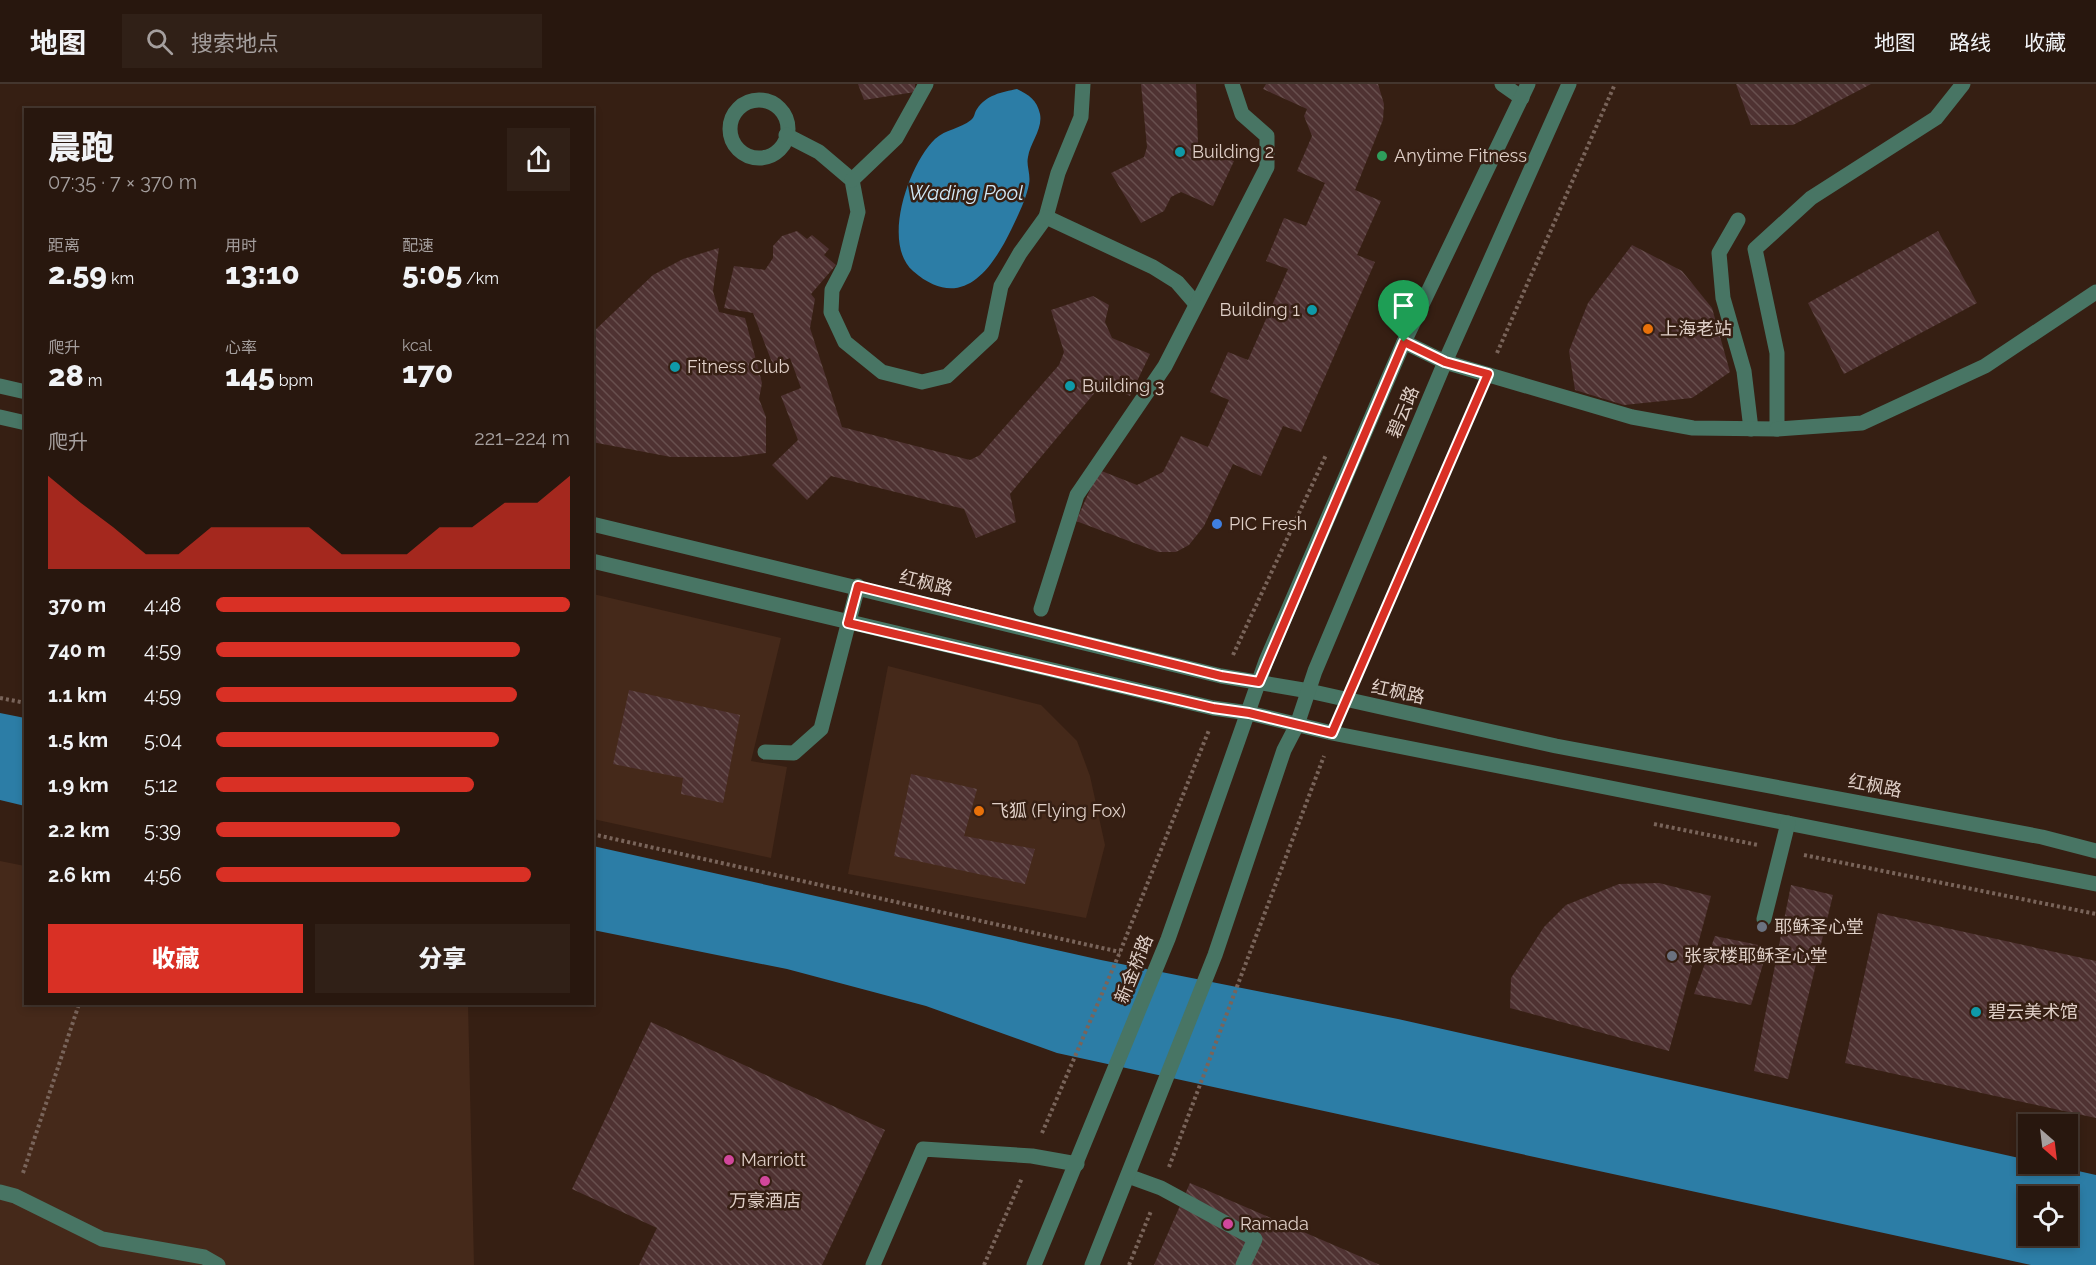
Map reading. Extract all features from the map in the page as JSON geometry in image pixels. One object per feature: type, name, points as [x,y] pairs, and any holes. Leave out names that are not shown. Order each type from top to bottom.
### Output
[{"type":"street","points":[[852,180],[896,138],[926,84]]},
{"type":"street","points":[[786,135],[819,152],[852,180],[858,212],[843,267],[832,290],[831,312],[844,342],[882,372],[922,382],[947,376],[991,335],[1001,286],[1020,253],[1046,217],[1058,173],[1081,117],[1083,84]]},
{"type":"street","points":[[1041,609],[1077,495],[1165,366],[1267,167],[1267,136],[1242,114],[1232,84]]},
{"type":"street","points":[[1502,84],[1525,91]]},
{"type":"street","name":"碧云路","points":[[1309,691],[1315,671],[1445,362],[1569,84]]},
{"type":"street","points":[[1777,429],[1777,353],[1755,249],[1811,198],[1936,118],[1963,84]]},
{"type":"street","points":[[762,91],[782,110],[786,117],[786,135],[783,143],[770,156],[759,159],[748,157],[740,152],[732,134],[736,114],[762,91]]},
{"type":"street","name":"碧云路","points":[[1259,682],[1404,342],[1525,91]]},
{"type":"street","points":[[1046,217],[1153,267],[1177,282],[1196,304]]},
{"type":"street","points":[[1738,220],[1719,253],[1723,298],[1744,371],[1751,429]]},
{"type":"street","points":[[1404,342],[1445,362],[1632,417],[1694,428],[1777,429],[1862,423],[1984,366],[2096,292]]},
{"type":"street","points":[[0,386],[24,392]]},
{"type":"street","points":[[0,417],[24,423]]},
{"type":"street","name":"红枫路","points":[[594,524],[858,586],[1221,676],[1309,691],[1556,746],[2043,837],[2096,851]]},
{"type":"street","points":[[594,561],[1213,708],[1249,713],[1332,733],[2096,884]]},
{"type":"street","points":[[765,752],[794,753],[821,729],[858,586]]},
{"type":"street","name":"新金桥路","points":[[1034,1265],[1168,939],[1259,682]]},
{"type":"street","points":[[1092,1265],[1128,1176],[1144,1128],[1215,955],[1284,750],[1297,725],[1309,691]]},
{"type":"street","points":[[1764,919],[1788,824]]},
{"type":"street","points":[[873,1265],[923,1149],[1032,1156],[1077,1164]]},
{"type":"street","points":[[1128,1176],[1161,1188],[1255,1239],[1243,1265]]},
{"type":"street","points":[[0,1192],[15,1196],[102,1239],[204,1257],[218,1265]]},
{"type":"path","points":[[1344,700],[1615,84]]},
{"type":"path","points":[[0,698],[24,704]]},
{"type":"path","points":[[1178,1142],[1332,733]]},
{"type":"path","points":[[594,834],[1120,952],[1056,1099]]},
{"type":"path","points":[[15,1196],[79,1005]]},
{"type":"shaded area","points":[[594,594],[781,638],[751,761],[787,767],[771,858],[594,819]]},
{"type":"shaded area","name":"飞狐 (Flying Fox)","points":[[888,666],[1041,705],[1077,741],[1090,776],[1105,845],[1086,918],[848,874]]},
{"type":"shaded area","points":[[0,861],[24,866],[24,1005],[468,1005],[474,1265],[0,1265]]},
{"type":"water","name":"Wading Pool","points":[[1017,89],[1035,102],[1040,114],[1038,131],[1028,157],[1029,184],[1019,213],[1003,246],[983,273],[972,282],[959,287],[945,288],[930,283],[913,271],[904,258],[899,242],[902,204],[916,166],[935,139],[971,120],[985,100]]},
{"type":"water","points":[[0,713],[24,718],[24,806],[0,800]]},
{"type":"water","points":[[594,846],[1101,960],[1398,1019],[2018,1158],[2018,1174],[2078,1174],[2078,1171],[2096,1175],[2096,1265],[2031,1265],[1057,1053],[926,1006],[787,969],[594,930]]},
{"type":"building","points":[[858,84],[915,84],[915,92],[864,100]]},
{"type":"building","name":"Building 2","points":[[1141,84],[1196,84],[1198,144],[1234,161],[1213,206],[1181,192],[1171,197],[1164,211],[1141,223],[1111,173],[1144,157],[1147,147]]},
{"type":"building","name":"Building 1","points":[[1266,84],[1378,84],[1384,104],[1383,120],[1355,190],[1381,201],[1357,255],[1375,262],[1301,432],[1283,426],[1261,476],[1233,464],[1204,526],[1189,545],[1176,552],[1158,552],[1076,521],[1099,470],[1137,485],[1163,472],[1181,436],[1208,447],[1229,400],[1210,392],[1228,352],[1248,360],[1288,269],[1266,261],[1284,218],[1306,226],[1325,183],[1297,171],[1312,136],[1304,116],[1307,109],[1263,89]]},
{"type":"building","points":[[1736,84],[1871,84],[1793,125],[1751,125]]},
{"type":"building","name":"Building 3","points":[[797,231],[807,239],[812,235],[829,249],[824,255],[836,265],[811,294],[815,299],[810,328],[842,427],[970,460],[980,455],[1059,365],[1064,352],[1051,310],[1093,296],[1109,305],[1105,322],[1112,338],[1150,354],[1130,396],[1102,384],[1010,494],[1016,522],[976,538],[964,509],[831,476],[807,500],[772,465],[798,440],[781,396],[801,388],[790,358],[773,365],[753,313],[724,308],[734,266],[765,270],[773,258],[773,246],[782,236]]},
{"type":"building","points":[[1938,231],[1977,303],[1844,374],[1808,303]]},
{"type":"building","name":"上海老站","points":[[1632,245],[1682,271],[1712,308],[1730,372],[1692,398],[1624,405],[1575,390],[1569,351],[1588,303]]},
{"type":"building","name":"Fitness Club","points":[[719,248],[713,291],[719,312],[745,318],[762,383],[759,399],[766,417],[766,453],[736,457],[671,457],[594,442],[594,331],[653,275],[683,259]]},
{"type":"building","points":[[629,690],[740,715],[723,803],[681,794],[683,778],[613,764]]},
{"type":"building","points":[[911,774],[977,789],[964,836],[1035,849],[1025,884],[894,856]]},
{"type":"building","points":[[1659,883],[1711,896],[1669,1051],[1510,1008],[1511,978],[1544,927],[1566,905],[1619,884]]},
{"type":"building","points":[[1791,885],[1833,895],[1788,1079],[1754,1071]]},
{"type":"building","name":"碧云美术馆","points":[[1878,913],[2096,961],[2096,1118],[1845,1063]]},
{"type":"building","points":[[1715,936],[1768,947],[1751,1005],[1694,994]]},
{"type":"building","name":"Marriott","points":[[651,1022],[885,1130],[822,1265],[639,1265],[657,1228],[572,1189]]},
{"type":"building","name":"Ramada","points":[[1190,1183],[1380,1265],[1154,1265]]},
{"type":"place","name":"Building 2","points":[[1180,152]]},
{"type":"place","name":"Anytime Fitness","points":[[1382,156]]},
{"type":"place","name":"Building 1","points":[[1312,310]]},
{"type":"place","name":"上海老站","points":[[1648,329]]},
{"type":"place","name":"Fitness Club","points":[[675,367]]},
{"type":"place","name":"Building 3","points":[[1070,386]]},
{"type":"place","name":"PIC Fresh","points":[[1217,524]]},
{"type":"place","name":"飞狐 (Flying Fox)","points":[[979,811]]},
{"type":"place","name":"耶稣圣心堂","points":[[1762,927]]},
{"type":"place","name":"张家楼耶稣圣心堂","points":[[1672,956]]},
{"type":"place","name":"碧云美术馆","points":[[1976,1012]]},
{"type":"place","name":"Marriott","points":[[729,1160]]},
{"type":"place","name":"万豪酒店","points":[[765,1181]]},
{"type":"place","name":"Ramada","points":[[1228,1224]]},
{"type":"route","points":[[1404,342],[1445,362],[1488,374],[1344,700],[1332,733],[1249,713],[1213,708],[848,623],[858,586],[1221,676],[1259,682],[1404,342]]}]
